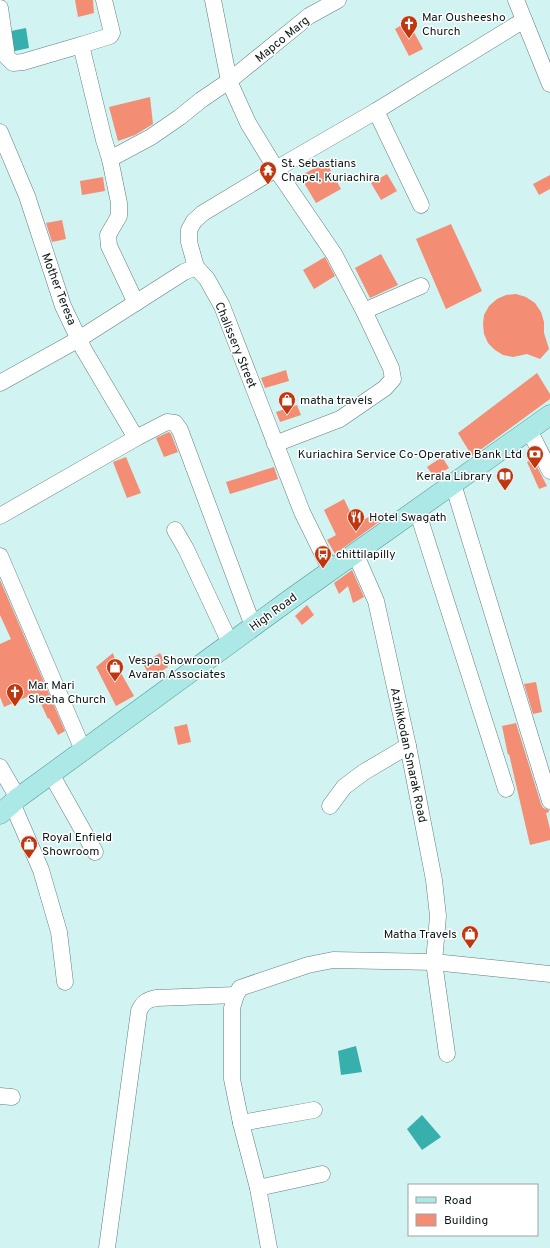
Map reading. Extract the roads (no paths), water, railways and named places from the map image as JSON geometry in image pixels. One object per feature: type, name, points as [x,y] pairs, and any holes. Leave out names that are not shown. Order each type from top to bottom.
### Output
[{"type":"main road","name":"High Road","points":[[10,805],[253,626],[550,415]]},
{"type":"street","points":[[0,8],[7,57],[13,62],[24,62],[110,36],[112,33],[104,0]]},
{"type":"street","points":[[213,0],[229,81],[248,122],[276,169],[334,254],[364,311],[391,368],[393,379],[385,388],[340,419],[275,444]]},
{"type":"street","name":"Mapco Marg","points":[[110,159],[150,137],[180,117],[201,100],[229,81],[309,16],[338,0]]},
{"type":"street","points":[[516,0],[550,84]]},
{"type":"street","points":[[0,383],[79,339],[184,272],[196,267],[189,242],[190,230],[194,221],[203,213],[376,111],[524,20]]},
{"type":"street","points":[[81,45],[110,159],[119,203],[119,216],[108,235],[109,246],[136,303]]},
{"type":"street","points":[[376,111],[421,205]]},
{"type":"street","name":"Mother Teresa","points":[[0,132],[27,196],[63,306],[79,339],[136,438]]},
{"type":"street","name":"Chalissery Street","points":[[196,267],[207,279],[222,306],[302,512],[331,571]]},
{"type":"street","points":[[364,311],[421,286]]},
{"type":"street","points":[[0,516],[136,438],[167,422],[175,423],[180,430],[253,626]]},
{"type":"street","points":[[529,430],[550,471]]},
{"type":"street","points":[[453,484],[550,801]]},
{"type":"street","points":[[417,510],[506,789]]},
{"type":"street","points":[[175,530],[186,549],[230,643]]},
{"type":"street","name":"Azhikkodan Smarak Road","points":[[355,554],[376,601],[408,746],[434,880],[438,916],[434,962],[447,1054]]},
{"type":"street","points":[[0,556],[83,750]]},
{"type":"street","points":[[330,806],[344,787],[364,772],[408,746]]},
{"type":"street","points":[[0,767],[10,805],[41,870],[59,932],[65,982]]},
{"type":"street","points":[[51,774],[95,852]]},
{"type":"street","points":[[269,1248],[258,1188],[241,1123],[232,1079],[232,1008],[240,988],[308,965],[333,960],[434,962],[550,974]]},
{"type":"street","points":[[108,1248],[139,1011],[142,1004],[149,999],[156,998],[236,995]]},
{"type":"street","points":[[241,1123],[314,1110]]},
{"type":"street","points":[[258,1188],[322,1174]]},
{"type":"water","points":[[26,28],[29,48],[10,52],[6,32]]},
{"type":"water","points":[[356,1046],[362,1072],[341,1075],[338,1051]]},
{"type":"water","points":[[422,1115],[441,1137],[422,1150],[407,1129]]},
{"type":"place","name":"Mar Ousheesho Church","points":[[409,39]]},
{"type":"place","name":"St. Sebastians Chapel, Kuriachira","points":[[268,185]]},
{"type":"place","name":"matha travels","points":[[287,415]]},
{"type":"place","name":"Kuriachira Service Co-Operative Bank Ltd","points":[[535,469]]},
{"type":"place","name":"Kerala Library","points":[[505,491]]},
{"type":"place","name":"Hotel Swagath","points":[[356,532]]},
{"type":"place","name":"chittilapilly","points":[[323,569]]},
{"type":"place","name":"Vespa Showroom Avaran Associates","points":[[115,682]]},
{"type":"place","name":"Mar Mari Sleeha Church","points":[[15,707]]},
{"type":"place","name":"Royal Enfield Showroom","points":[[29,859]]},
{"type":"place","name":"Matha Travels","points":[[470,949]]}]
